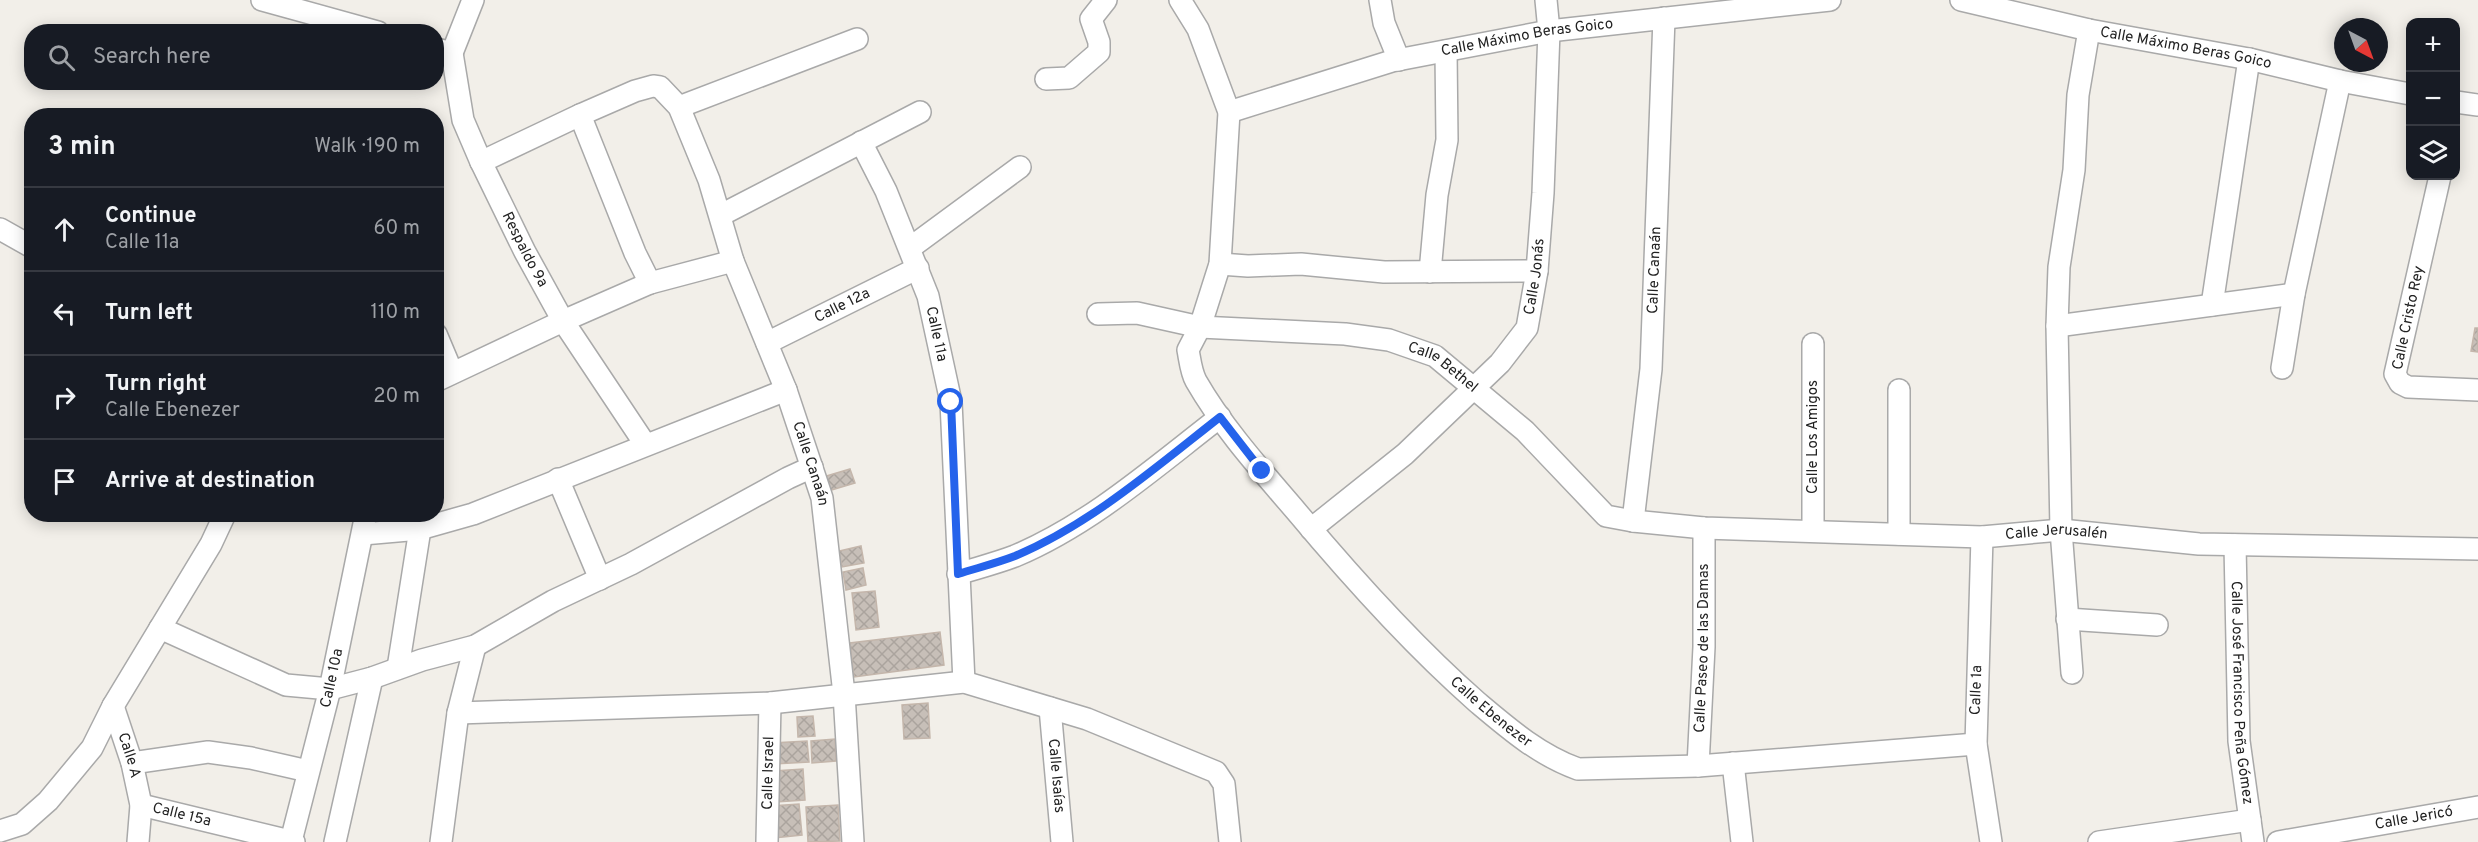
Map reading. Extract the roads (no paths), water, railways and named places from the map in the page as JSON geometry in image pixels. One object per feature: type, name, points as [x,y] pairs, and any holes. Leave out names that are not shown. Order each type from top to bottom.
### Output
[{"type":"street","points":[[262,0],[349,24]]},
{"type":"street","points":[[444,51],[472,0]]},
{"type":"street","points":[[1046,79],[1070,78],[1099,52],[1099,42],[1091,19],[1106,0]]},
{"type":"street","points":[[1180,0],[1198,29],[1229,112]]},
{"type":"street","points":[[1380,0],[1384,23],[1399,60]]},
{"type":"street","name":"Calle Jonás","points":[[1311,529],[1405,454],[1500,363],[1527,328],[1537,271],[1543,194],[1549,31],[1546,0]]},
{"type":"street","name":"Calle Máximo Beras Goico","points":[[1229,112],[1399,60],[1549,31],[1830,0]]},
{"type":"street","name":"Calle Máximo Beras Goico","points":[[1961,0],[2089,30],[2249,59],[2340,81],[2406,93]]},
{"type":"street","name":"Calle Canaán","points":[[1633,521],[1651,369],[1664,18]]},
{"type":"street","points":[[2072,673],[2061,530],[2057,326],[2059,267],[2074,170],[2078,95],[2089,30]]},
{"type":"street","points":[[481,162],[635,91],[653,86],[665,90],[679,107],[857,39]]},
{"type":"street","name":"Respaldo 9a","points":[[444,51],[463,120],[525,252],[563,321],[645,444]]},
{"type":"street","points":[[1430,272],[1437,195],[1447,140],[1446,51]]},
{"type":"street","points":[[2212,305],[2249,59]]},
{"type":"street","points":[[2282,368],[2294,294],[2340,81]]},
{"type":"street","points":[[2460,104],[2478,105]]},
{"type":"street","name":"Calle Canaán","points":[[679,107],[721,215],[733,261],[786,390],[822,498],[844,694],[853,842]]},
{"type":"street","points":[[721,215],[920,112]]},
{"type":"street","name":"Calle Ebenezer","points":[[1229,112],[1220,264],[1200,327],[1188,350],[1195,379],[1220,417],[1311,529],[1362,587],[1443,671],[1522,740],[1561,763],[1578,769],[1698,766],[1976,744]]},
{"type":"street","points":[[580,115],[635,253],[650,283]]},
{"type":"street","name":"Calle 11a","points":[[861,142],[886,191],[928,296],[951,402],[964,682]]},
{"type":"street","name":"Calle 12a","points":[[767,343],[914,258],[1020,167]]},
{"type":"street","name":"Calle Cristo Rey","points":[[2439,180],[2395,374],[2400,383],[2408,387],[2478,390]]},
{"type":"street","points":[[0,229],[24,242]]},
{"type":"street","points":[[444,377],[650,283],[733,261]]},
{"type":"street","points":[[1220,264],[1248,266],[1301,264],[1384,272],[1537,271]]},
{"type":"street","points":[[2057,326],[2294,294]]},
{"type":"street","name":"Calle Bethel","points":[[1098,314],[1137,313],[1200,327],[1345,334],[1389,340],[1435,356],[1525,431],[1606,516],[1633,521]]},
{"type":"street","name":"Calle Los Amigos","points":[[1813,344],[1813,531]]},
{"type":"street","points":[[364,524],[420,529],[473,514],[786,390]]},
{"type":"street","points":[[1899,390],[1899,534]]},
{"type":"street","points":[[958,574],[1014,556],[1081,522],[1220,417]]},
{"type":"street","points":[[160,628],[286,685],[330,689],[475,646],[553,601],[600,579],[812,467]]},
{"type":"street","points":[[558,479],[600,579]]},
{"type":"street","name":"Calle Jerusalén","points":[[1633,521],[1704,528],[1982,537],[2061,530],[2199,544],[2478,549]]},
{"type":"street","points":[[0,831],[22,824],[48,801],[92,748],[113,706],[211,544],[221,522]]},
{"type":"street","name":"Calle 10a","points":[[293,842],[308,771],[330,689],[364,524]]},
{"type":"street","name":"Calle Paseo de las Damas","points":[[1698,766],[1704,647],[1704,528]]},
{"type":"street","points":[[398,668],[420,529]]},
{"type":"street","name":"Calle 1a","points":[[1982,537],[1976,744],[1991,842]]},
{"type":"street","name":"Calle José Francisco Peña Gómez","points":[[2235,545],[2240,741],[2253,842]]},
{"type":"street","points":[[2067,619],[2157,625]]},
{"type":"street","points":[[441,842],[458,713],[475,646]]},
{"type":"street","points":[[335,842],[372,678]]},
{"type":"street","points":[[458,713],[770,703],[964,682],[1087,719],[1216,772],[1224,784],[1230,842]]},
{"type":"street","name":"Calle Israel","points":[[767,842],[770,703]]},
{"type":"street","name":"Calle A","points":[[113,706],[132,763],[141,805],[138,842]]},
{"type":"street","name":"Calle Isaías","points":[[1050,708],[1062,842]]},
{"type":"street","points":[[132,763],[208,752],[251,758],[308,771]]},
{"type":"street","points":[[1733,763],[1742,842]]},
{"type":"street","name":"Calle 15a","points":[[141,805],[293,842]]},
{"type":"street","name":"Calle Jericó","points":[[2278,842],[2478,807]]},
{"type":"street","points":[[2098,842],[2250,820]]}]
